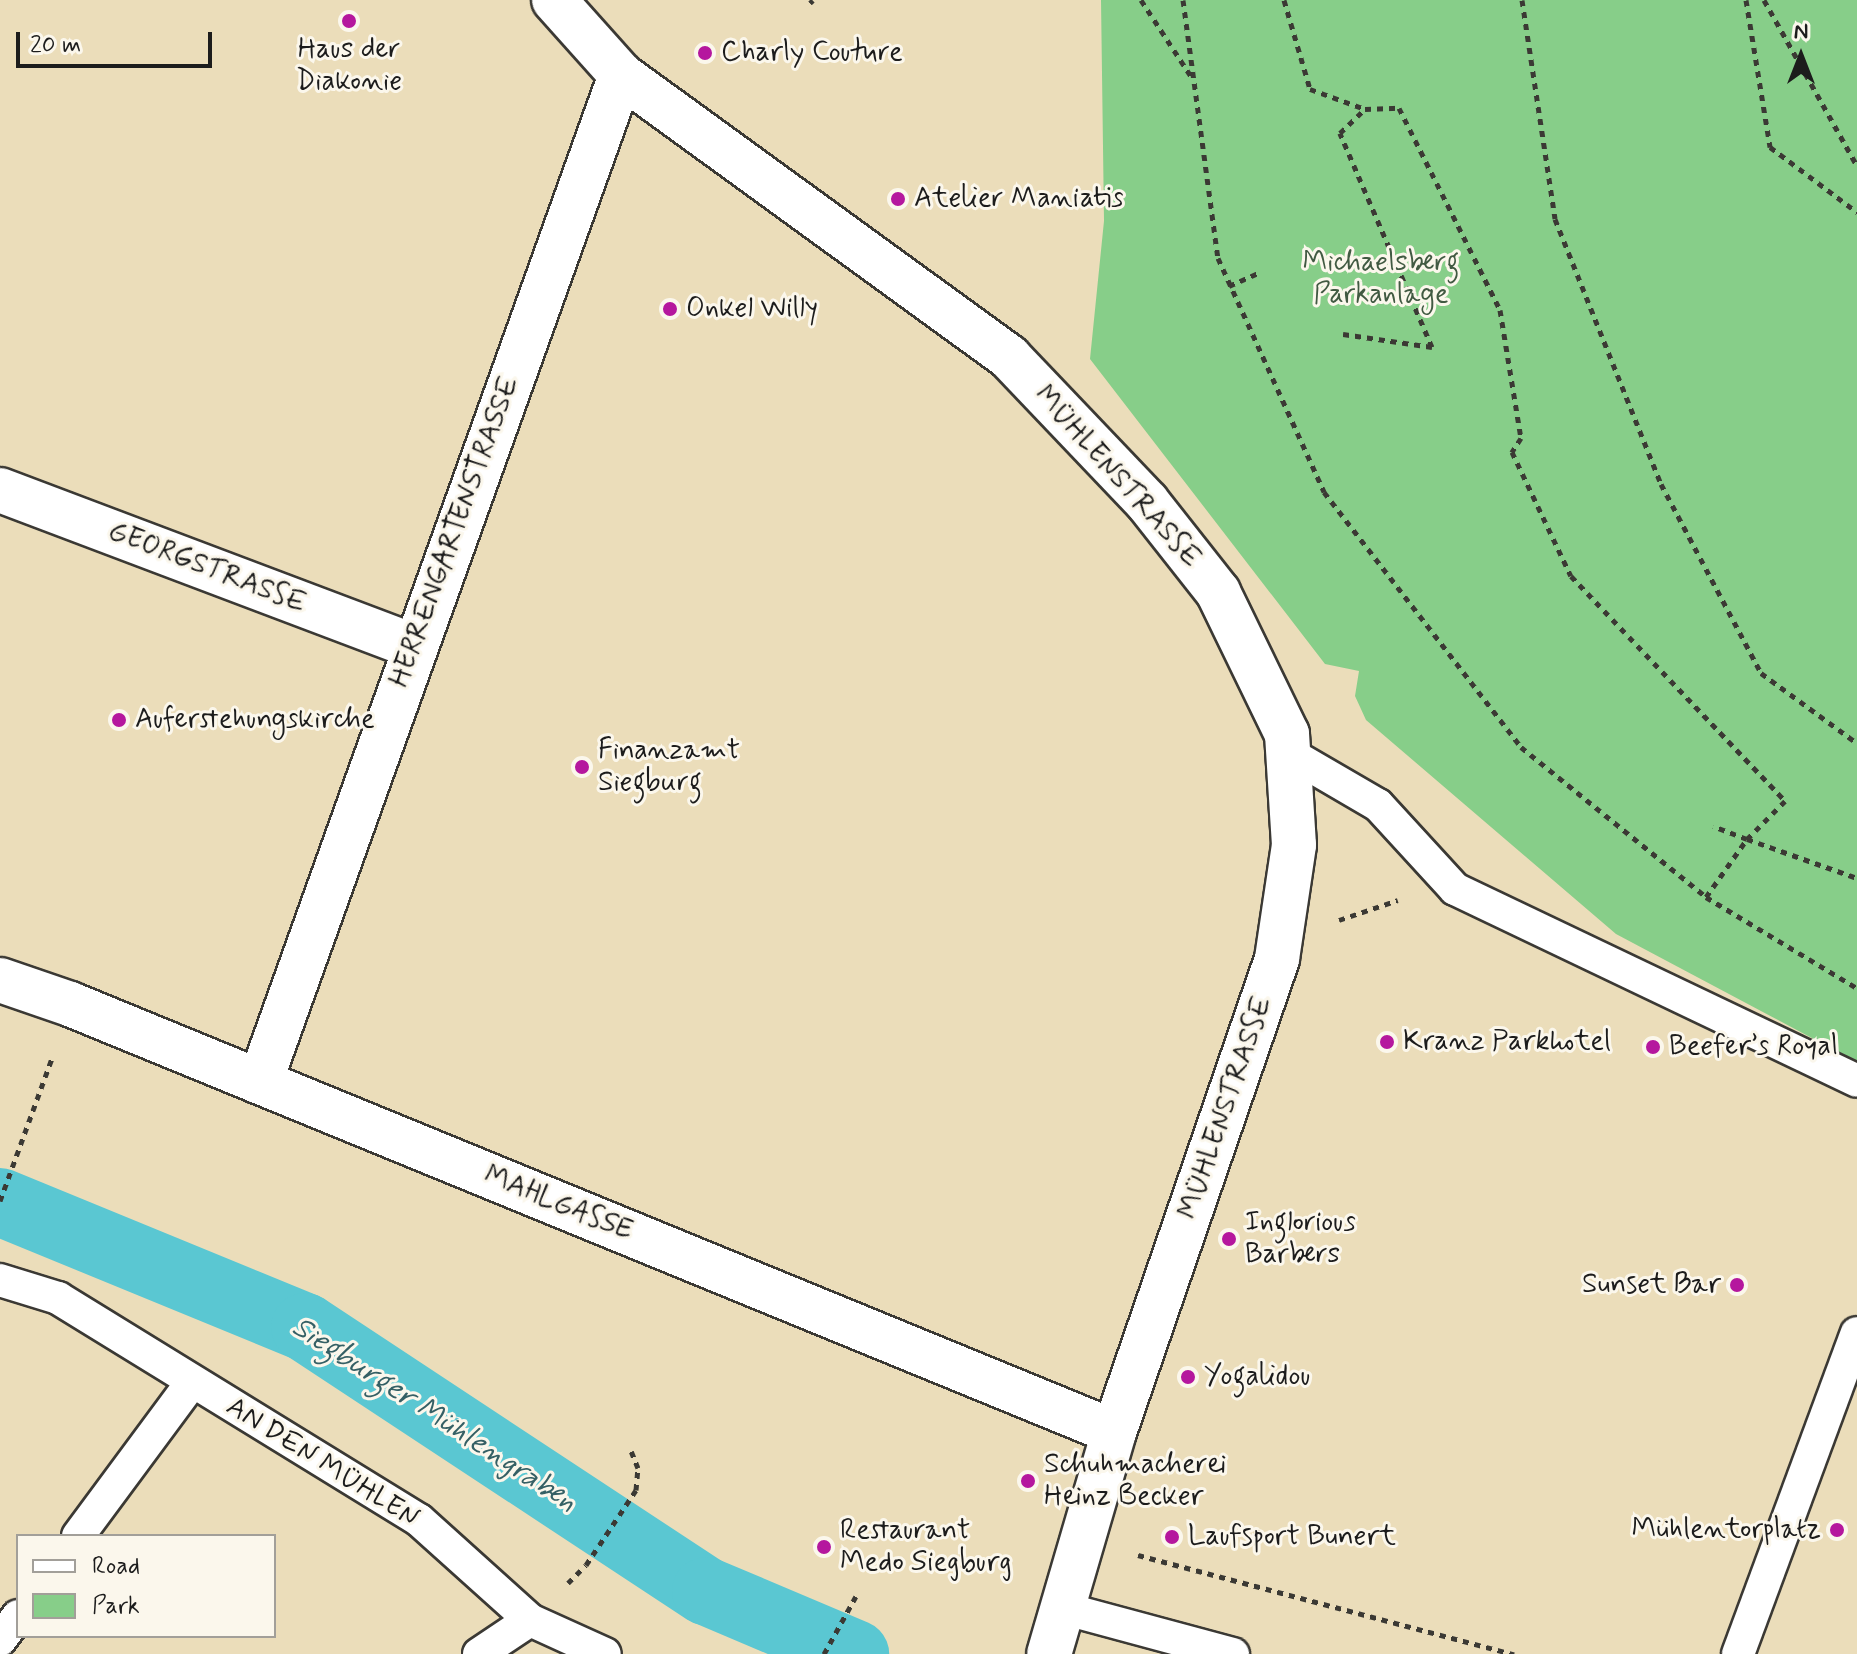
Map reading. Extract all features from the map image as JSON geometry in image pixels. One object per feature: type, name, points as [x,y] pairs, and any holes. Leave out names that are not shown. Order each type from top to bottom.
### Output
[{"type":"street","name":"MÜHLENSTRASSE","points":[[554,0],[621,75],[1009,357],[1147,502],[1218,592],[1271,696],[1292,755],[1294,845],[1277,959],[1114,1432],[1066,1609],[1049,1654]]},
{"type":"street","name":"HERRENGARTENSTRASSE","points":[[260,1082],[413,646],[621,75]]},
{"type":"street","name":"GEORGSTRASSE","points":[[0,490],[413,646]]},
{"type":"street","name":"MAHLGASSE","points":[[0,980],[70,1004],[1114,1432]]},
{"type":"lane","points":[[1292,755],[1378,805],[1455,889],[1857,1081]]},
{"type":"lane","name":"AN DEN MÜHLEN","points":[[0,1280],[58,1298],[419,1520],[530,1620],[605,1654]]},
{"type":"lane","points":[[1738,1654],[1857,1333]]},
{"type":"lane","points":[[79,1534],[192,1382]]},
{"type":"lane","points":[[1066,1609],[1233,1654]]},
{"type":"lane","points":[[0,1640],[16,1619]]},
{"type":"lane","points":[[479,1654],[530,1620]]},
{"type":"path","points":[[1141,0],[1191,77]]},
{"type":"path","points":[[1183,0],[1191,77],[1218,258],[1324,492],[1521,747],[1706,897],[1857,988]]},
{"type":"path","points":[[1284,0],[1310,89],[1365,109],[1399,108],[1500,310],[1521,438],[1512,452],[1571,576],[1785,801],[1747,839],[1706,897]]},
{"type":"path","points":[[1522,0],[1555,219],[1661,484],[1761,673],[1857,743]]},
{"type":"path","points":[[1746,0],[1770,147],[1857,212]]},
{"type":"path","points":[[1764,0],[1857,166]]},
{"type":"path","points":[[1343,334],[1432,347],[1340,133],[1365,109]]},
{"type":"path","points":[[1229,286],[1261,272]]},
{"type":"path","points":[[1713,826],[1857,878]]},
{"type":"path","points":[[1326,925],[1410,896],[1455,889]]},
{"type":"path","points":[[0,1201],[70,1004]]},
{"type":"path","points":[[586,1565],[636,1490],[638,1468],[631,1451]]},
{"type":"path","points":[[1133,1554],[1359,1609],[1514,1654]]},
{"type":"path","points":[[824,1654],[856,1596]]},
{"type":"green space","name":"Michaelsberg Parkanlage","points":[[1101,0],[1857,0],[1857,1062],[1616,934],[1366,720],[1355,696],[1359,671],[1325,664],[1090,359],[1104,221]]},
{"type":"waterway","name":"Siegburger Mühlengraben","points":[[0,1202],[305,1327],[706,1591],[855,1654]]},
{"type":"place","name":"Haus der Diakonie","points":[[349,21]]},
{"type":"place","name":"Charly Couture","points":[[705,53]]},
{"type":"place","name":"Atelier Maniatis","points":[[898,199]]},
{"type":"place","name":"Onkel Willy","points":[[670,309]]},
{"type":"place","name":"Auferstehungskirche","points":[[119,720]]},
{"type":"place","name":"Finanzamt Siegburg","points":[[582,767]]},
{"type":"place","name":"Kranz Parkhotel","points":[[1387,1042]]},
{"type":"place","name":"Beefer’s Royal","points":[[1653,1047]]},
{"type":"place","name":"Inglorious Barbers","points":[[1229,1239]]},
{"type":"place","name":"Sunset Bar","points":[[1737,1285]]},
{"type":"place","name":"Yogalidou","points":[[1188,1377]]},
{"type":"place","name":"Schuhmacherei Heinz Becker","points":[[1028,1481]]},
{"type":"place","name":"Mühlentorplatz","points":[[1837,1530]]},
{"type":"place","name":"Laufsport Bunert","points":[[1172,1537]]},
{"type":"place","name":"Restaurant Medo Siegburg","points":[[824,1547]]}]
